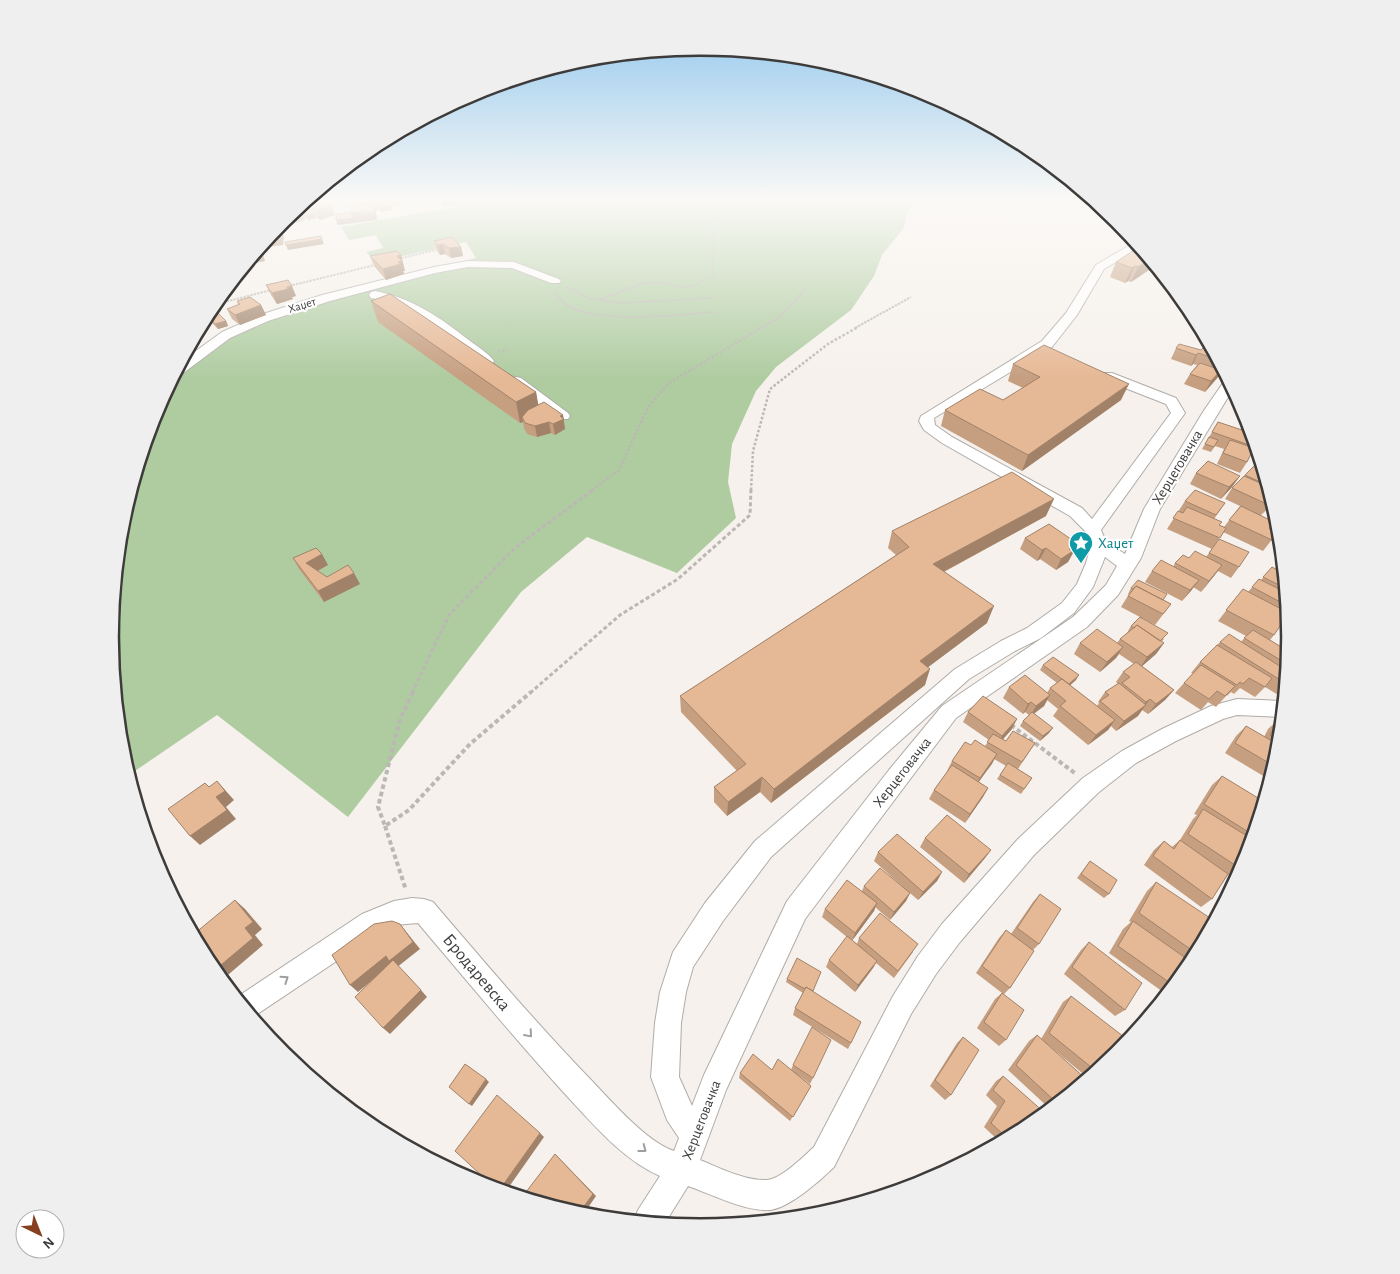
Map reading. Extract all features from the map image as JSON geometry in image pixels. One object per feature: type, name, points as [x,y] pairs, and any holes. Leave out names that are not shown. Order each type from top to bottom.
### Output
[{"type":"street","points":[[1113,259],[1100,267],[1071,315],[1047,344],[928,416],[926,421],[929,427],[947,440],[1076,512],[1096,538],[1127,564]]},
{"type":"street","name":"Хаџет","points":[[189,362],[218,340],[252,323],[326,298],[434,270],[468,264],[514,265],[555,281]]},
{"type":"street","points":[[326,298],[372,295],[393,298],[404,302],[563,416]]},
{"type":"street","points":[[695,1135],[677,1110],[665,1077],[668,1023],[673,992],[682,961],[714,912],[763,849],[962,674],[1008,646],[1034,633],[1068,608],[1084,588],[1095,562],[1096,538],[1178,413],[1170,401],[1115,378],[1098,374],[1093,376]]},
{"type":"street","name":"Херцеговачка","points":[[652,1216],[682,1170],[714,1085],[796,910],[949,712],[1080,622],[1112,590],[1132,558],[1152,509],[1225,390]]},
{"type":"street","points":[[1129,757],[1168,735],[1218,712],[1237,707],[1276,709]]},
{"type":"street","name":"Бродаревска","points":[[412,910],[424,911],[433,919],[532,1038],[608,1119],[639,1146],[660,1161],[682,1170],[750,1193],[771,1195],[804,1176],[824,1157],[902,1004],[927,965],[951,933],[1026,847],[1091,785],[1129,757]]},
{"type":"street","points":[[250,1004],[371,923],[394,913],[412,910]]},
{"type":"path","points":[[391,261],[397,259]]},
{"type":"path","points":[[593,299],[612,298],[639,285],[650,282],[686,289],[703,283],[713,275],[712,259]]},
{"type":"path","points":[[285,287],[382,263]]},
{"type":"path","points":[[713,298],[629,303],[593,299],[555,281],[554,294],[563,304],[580,310],[634,317],[714,312]]},
{"type":"path","points":[[412,910],[378,808],[400,719],[449,615],[516,547],[619,470],[648,407],[670,382],[780,317],[806,288]]},
{"type":"path","points":[[226,302],[275,289]]},
{"type":"path","points":[[385,826],[408,810],[470,744],[505,716],[569,658],[620,615],[678,579],[750,515],[753,451],[770,389],[828,344],[910,297]]},
{"type":"path","points":[[1004,719],[1091,785]]},
{"type":"green space","points":[[373,259],[387,259],[376,262]]},
{"type":"green space","points":[[471,259],[880,259],[874,276],[851,310],[776,367],[756,391],[732,444],[728,482],[736,518],[677,573],[587,537],[521,592],[348,817],[217,715],[135,771],[124,713],[120,675],[120,599],[130,524],[150,450],[163,415],[189,363],[226,335],[326,298]]},
{"type":"building","points":[[373,259],[402,261],[398,262],[401,264],[383,269]]},
{"type":"building","points":[[1120,259],[1142,259],[1144,263],[1132,268],[1116,262]]},
{"type":"building","points":[[288,280],[292,286],[287,287],[288,289],[272,293],[266,285]]},
{"type":"building","points":[[390,294],[536,392],[516,402],[371,301]]},
{"type":"building","points":[[250,297],[261,305],[235,315],[227,309],[240,304],[237,301]]},
{"type":"building","points":[[218,313],[226,321],[215,324],[213,321]]},
{"type":"building","points":[[1179,344],[1201,350],[1203,348],[1208,356],[1198,353],[1196,355],[1176,348]]},
{"type":"building","points":[[1044,345],[1129,384],[1028,455],[945,410],[980,389],[1003,400],[1040,377],[1013,364]]},
{"type":"building","points":[[1200,363],[1214,368],[1218,374],[1211,381],[1190,374]]},
{"type":"building","points":[[544,402],[563,415],[560,416],[564,419],[553,424],[549,422],[535,426],[525,423],[522,417],[528,410]]},
{"type":"building","points":[[1218,422],[1243,430],[1248,445],[1212,432]]},
{"type":"building","points":[[1209,437],[1218,440],[1214,447],[1205,444]]},
{"type":"building","points":[[1230,440],[1249,446],[1251,454],[1247,462],[1223,453]]},
{"type":"building","points":[[1208,461],[1240,476],[1229,487],[1196,473]]},
{"type":"building","points":[[1255,465],[1259,482],[1245,475]]},
{"type":"building","points":[[1012,472],[1054,499],[933,564],[994,606],[920,661],[930,669],[774,789],[762,777],[728,802],[714,787],[746,764],[680,696],[909,547],[892,531]]},
{"type":"building","points":[[1244,476],[1260,483],[1265,503],[1232,488]]},
{"type":"building","points":[[1195,490],[1225,503],[1216,515],[1185,501]]},
{"type":"building","points":[[1241,506],[1269,520],[1272,539],[1272,540],[1229,520]]},
{"type":"building","points":[[1187,507],[1222,522],[1219,525],[1226,528],[1220,538],[1173,518],[1178,511],[1183,513]]},
{"type":"building","points":[[1049,524],[1078,544],[1069,549],[1073,551],[1061,559],[1046,548],[1042,550],[1025,538]]},
{"type":"building","points":[[1219,539],[1249,552],[1239,567],[1209,553]]},
{"type":"building","points":[[316,548],[322,554],[306,563],[327,577],[348,565],[354,573],[318,591],[293,558]]},
{"type":"building","points":[[1195,551],[1222,565],[1209,581],[1175,563],[1183,555],[1189,558]]},
{"type":"building","points":[[1161,560],[1199,580],[1190,590],[1152,571]]},
{"type":"building","points":[[1272,567],[1277,570],[1278,585],[1263,577]]},
{"type":"building","points":[[1259,579],[1279,589],[1280,602],[1252,587]]},
{"type":"building","points":[[1138,580],[1167,594],[1163,600],[1136,586],[1133,589],[1131,588]]},
{"type":"building","points":[[1136,586],[1171,604],[1163,614],[1128,596]]},
{"type":"building","points":[[1243,589],[1280,608],[1281,625],[1274,635],[1226,610]]},
{"type":"building","points":[[1140,617],[1168,633],[1160,641],[1137,625],[1134,628],[1131,626]]},
{"type":"building","points":[[1137,625],[1164,643],[1147,657],[1120,639]]},
{"type":"building","points":[[1097,629],[1123,647],[1107,662],[1080,643]]},
{"type":"building","points":[[1253,630],[1281,647],[1280,660],[1244,638]]},
{"type":"building","points":[[1229,634],[1280,666],[1280,680],[1220,642]]},
{"type":"building","points":[[1217,645],[1272,678],[1265,687],[1249,678],[1243,684],[1240,682],[1237,685],[1200,662]]},
{"type":"building","points":[[1053,657],[1079,675],[1069,684],[1043,665]]},
{"type":"building","points":[[1136,662],[1174,690],[1156,704],[1150,699],[1146,702],[1122,683],[1130,677],[1123,672]]},
{"type":"building","points":[[1201,665],[1235,686],[1225,696],[1217,691],[1209,699],[1184,683]]},
{"type":"building","points":[[1025,675],[1050,695],[1036,706],[1031,702],[1028,704],[1009,687]]},
{"type":"building","points":[[1062,679],[1115,720],[1096,735],[1060,706],[1066,701],[1050,688]]},
{"type":"building","points":[[1119,683],[1146,705],[1124,721],[1100,701],[1109,695],[1105,692]]},
{"type":"building","points":[[983,696],[1017,719],[1002,736],[968,712]]},
{"type":"building","points":[[1032,712],[1053,728],[1043,736],[1023,721]]},
{"type":"building","points":[[1246,726],[1272,741],[1267,762],[1235,743]]},
{"type":"building","points":[[1013,731],[1035,743],[1022,762],[987,742],[993,734],[1006,741]]},
{"type":"building","points":[[975,740],[997,754],[980,778],[952,761],[965,742],[971,745]]},
{"type":"building","points":[[1008,763],[1032,778],[1024,789],[1000,775]]},
{"type":"building","points":[[952,765],[988,788],[970,814],[934,790]]},
{"type":"building","points":[[1222,776],[1258,798],[1247,831],[1204,804]]},
{"type":"building","points":[[217,781],[225,791],[216,797],[227,810],[190,836],[168,809],[205,783],[209,787]]},
{"type":"building","points":[[1203,809],[1246,835],[1234,865],[1188,834]]},
{"type":"building","points":[[947,815],[991,850],[969,874],[925,838]]},
{"type":"building","points":[[897,834],[942,872],[923,892],[878,852]]},
{"type":"building","points":[[1180,840],[1228,874],[1212,899],[1153,856],[1164,841],[1174,849]]},
{"type":"building","points":[[1090,861],[1117,880],[1109,894],[1081,874]]},
{"type":"building","points":[[880,868],[910,893],[894,912],[864,886]]},
{"type":"building","points":[[847,880],[877,903],[855,933],[825,909]]},
{"type":"building","points":[[1156,882],[1208,917],[1190,949],[1139,913]]},
{"type":"building","points":[[1040,894],[1061,909],[1039,944],[1017,928]]},
{"type":"building","points":[[235,900],[253,922],[245,928],[253,938],[221,965],[199,930]]},
{"type":"building","points":[[880,913],[918,944],[898,971],[859,938]]},
{"type":"building","points":[[392,921],[400,924],[413,942],[389,961],[386,956],[350,985],[332,955],[374,924]]},
{"type":"building","points":[[1133,921],[1185,957],[1168,981],[1118,946]]},
{"type":"building","points":[[1006,930],[1034,951],[1010,988],[982,966]]},
{"type":"building","points":[[847,936],[877,961],[858,985],[829,960]]},
{"type":"building","points":[[1089,942],[1142,983],[1125,1010],[1072,967]]},
{"type":"building","points":[[797,958],[821,972],[813,991],[806,987],[805,989],[787,979]]},
{"type":"building","points":[[393,960],[421,990],[383,1028],[355,997]]},
{"type":"building","points":[[806,987],[861,1022],[851,1043],[795,1008]]},
{"type":"building","points":[[1002,993],[1024,1010],[1006,1040],[984,1022]]},
{"type":"building","points":[[1071,996],[1122,1036],[1091,1067],[1049,1033]]},
{"type":"building","points":[[812,1027],[831,1040],[813,1078],[793,1065]]},
{"type":"building","points":[[1037,1035],[1082,1075],[1053,1099],[1016,1065]]},
{"type":"building","points":[[963,1037],[979,1050],[951,1095],[935,1080]]},
{"type":"building","points":[[753,1054],[772,1070],[778,1059],[811,1086],[793,1117],[740,1073]]},
{"type":"building","points":[[465,1064],[486,1079],[469,1104],[449,1087]]},
{"type":"building","points":[[1003,1076],[1040,1108],[1002,1133],[991,1123],[1005,1101],[993,1090]]},
{"type":"building","points":[[497,1095],[540,1133],[504,1184],[481,1175],[455,1151]]},
{"type":"building","points":[[555,1154],[593,1194],[584,1206],[527,1191]]},
{"type":"place","name":"Хаџет","points":[[1081,564]]}]
